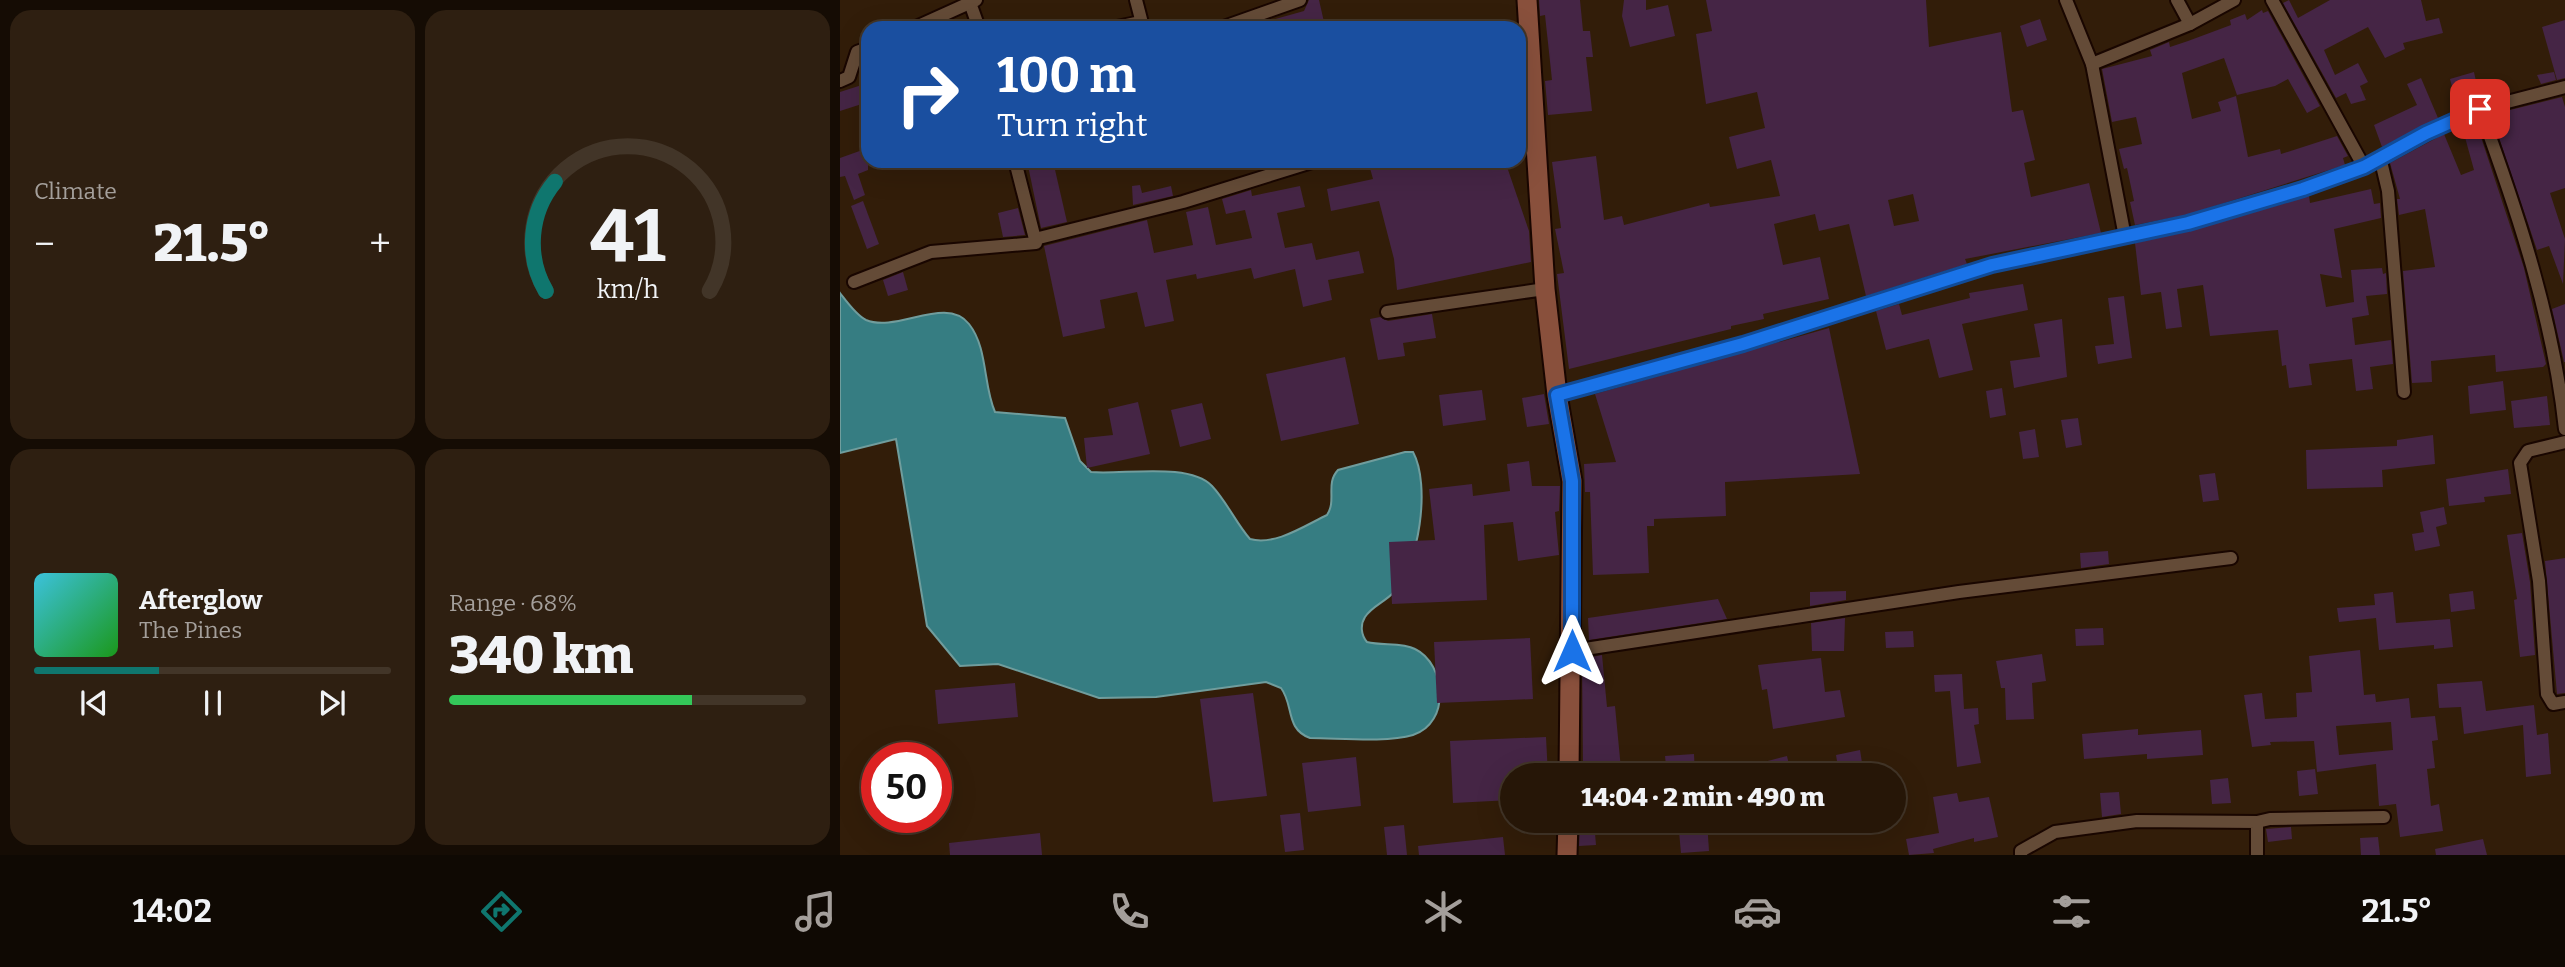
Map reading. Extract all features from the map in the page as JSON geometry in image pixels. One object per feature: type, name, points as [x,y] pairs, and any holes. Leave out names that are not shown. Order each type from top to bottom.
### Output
[{"type":"main road","points":[[1527,0],[1526,95],[1557,395],[1572,481],[1569,763]]},
{"type":"main road","points":[[1567,855],[1568,833]]},
{"type":"street","points":[[1136,0],[1141,21]]},
{"type":"street","points":[[1241,21],[1300,0]]},
{"type":"street","points":[[2066,0],[2092,64],[2126,237]]},
{"type":"street","points":[[2177,0],[2190,24]]},
{"type":"street","points":[[2092,64],[2190,24],[2234,0]]},
{"type":"street","points":[[2272,0],[2364,167]]},
{"type":"street","points":[[929,21],[971,1],[977,21]]},
{"type":"street","points":[[840,81],[849,77],[857,52],[861,51]]},
{"type":"street","points":[[1557,395],[1743,344],[1992,265],[2126,237],[2247,206],[2364,167],[2380,156],[2480,109],[2565,87]]},
{"type":"street","points":[[2480,109],[2509,187],[2548,322],[2565,429]]},
{"type":"street","points":[[2380,156],[2390,216],[2404,392]]},
{"type":"street","points":[[854,282],[931,252],[1036,243],[1017,168]]},
{"type":"street","points":[[1035,239],[1183,202],[1292,168]]},
{"type":"street","points":[[1387,312],[1545,289]]},
{"type":"street","points":[[2565,442],[2528,451],[2520,463],[2539,581],[2547,694],[2553,704],[2565,702]]},
{"type":"street","points":[[1572,651],[1959,592],[2231,558]]},
{"type":"street","points":[[2021,855],[2021,851],[2055,832],[2137,821],[2257,822],[2270,819],[2384,817]]},
{"type":"street","points":[[2257,822],[2257,855]]},
{"type":"water","points":[[840,293],[862,318],[878,323],[934,313],[959,316],[969,324],[979,344],[995,412],[1065,418],[1080,461],[1091,472],[1172,472],[1202,479],[1217,492],[1250,539],[1269,540],[1279,537],[1327,515],[1331,504],[1332,481],[1338,470],[1413,452],[1421,484],[1420,524],[1416,545],[1403,580],[1394,592],[1368,613],[1363,620],[1362,630],[1367,642],[1410,647],[1425,657],[1433,667],[1440,693],[1434,719],[1413,735],[1402,737],[1310,738],[1302,734],[1293,723],[1281,688],[1266,682],[1156,697],[1099,698],[998,664],[960,666],[927,626],[896,439],[840,453]]},
{"type":"building","points":[[1309,0],[1319,0],[1324,21],[1269,21],[1304,11]]},
{"type":"building","points":[[1539,0],[1580,0],[1583,31],[1590,31],[1593,57],[1586,57],[1592,111],[1548,115],[1545,81],[1552,80],[1545,15],[1540,16]]},
{"type":"building","points":[[1624,0],[1646,0],[1646,10],[1668,5],[1675,36],[1630,47],[1622,16]]},
{"type":"building","points":[[1706,0],[1926,0],[1929,47],[2001,32],[2012,112],[2023,110],[2035,160],[2024,163],[2031,197],[2089,183],[2101,233],[1965,259],[1967,264],[1866,296],[1849,224],[1819,231],[1815,214],[1774,224],[1783,265],[1820,257],[1829,299],[1763,314],[1764,319],[1731,326],[1731,329],[1569,369],[1557,274],[1564,273],[1555,229],[1561,228],[1552,162],[1596,156],[1604,220],[1622,216],[1624,225],[1709,203],[1710,207],[1780,196],[1771,160],[1737,169],[1729,137],[1765,128],[1757,92],[1706,104],[1696,34],[1712,31]],"holes":[[[1913,194],[1919,221],[1894,226],[1888,200]]]},
{"type":"building","points":[[2289,0],[2298,18],[2330,0],[2421,0],[2426,21],[2439,18],[2443,33],[2403,43],[2405,49],[2385,58],[2368,27],[2324,50],[2335,75],[2358,63],[2368,82],[2360,86],[2366,100],[2351,104],[2346,93],[2336,98],[2283,3]]},
{"type":"building","points":[[2262,10],[2263,13],[2268,11],[2320,106],[2307,113],[2288,79],[2275,86],[2237,95],[2224,58],[2182,73],[2192,119],[2221,111],[2218,102],[2236,96],[2248,157],[2280,149],[2281,154],[2337,136],[2348,156],[2343,158],[2345,165],[2186,215],[2135,225],[2130,202],[2134,201],[2127,168],[2124,169],[2119,149],[2142,144],[2136,117],[2112,122],[2102,69],[2152,56],[2150,50],[2169,42],[2170,47],[2188,41],[2231,25],[2230,20],[2245,14],[2247,20]]},
{"type":"building","points":[[2040,19],[2047,40],[2027,47],[2020,26]]},
{"type":"building","points":[[2565,20],[2565,78],[2557,80],[2542,27]]},
{"type":"building","points":[[2474,72],[2479,95],[2456,102],[2450,79]]},
{"type":"building","points":[[2554,72],[2556,80],[2541,84],[2537,75]]},
{"type":"building","points":[[2421,78],[2438,118],[2382,147],[2374,125],[2417,105],[2407,84]]},
{"type":"building","points":[[861,85],[861,104],[840,111],[840,92]]},
{"type":"building","points":[[2562,97],[2565,107],[2565,188],[2550,193],[2565,239],[2563,284],[2549,246],[2537,250],[2493,120],[2494,114]]},
{"type":"building","points":[[2477,125],[2524,268],[2546,364],[2543,367],[2496,372],[2495,355],[2431,361],[2432,382],[2412,383],[2403,271],[2435,267],[2425,209],[2399,215],[2397,199],[2400,199],[2390,163],[2444,134],[2461,175],[2474,170],[2463,130]]},
{"type":"building","points":[[861,150],[861,168],[868,168],[858,174],[865,195],[854,200],[845,176],[840,177],[840,158]]},
{"type":"building","points":[[1028,168],[1055,168],[1067,222],[1041,228]]},
{"type":"building","points":[[1370,168],[1507,168],[1529,231],[1531,262],[1397,290],[1394,259],[1379,201],[1331,211],[1327,189],[1373,179]]},
{"type":"building","points":[[1140,185],[1142,193],[1171,186],[1173,196],[1133,205],[1132,186]]},
{"type":"building","points":[[1300,186],[1305,207],[1277,213],[1285,248],[1312,243],[1316,260],[1359,251],[1364,273],[1328,280],[1332,300],[1303,307],[1295,269],[1254,279],[1251,268],[1197,279],[1196,274],[1166,280],[1174,321],[1145,327],[1137,292],[1100,300],[1105,328],[1063,337],[1044,246],[1147,220],[1154,253],[1193,245],[1186,212],[1208,207],[1216,245],[1252,238],[1245,210],[1226,214],[1222,199],[1251,190],[1252,196]]},
{"type":"building","points":[[2371,189],[2374,204],[2380,203],[2381,218],[2334,229],[2342,278],[2320,274],[2326,307],[2354,302],[2351,270],[2382,268],[2383,274],[2386,273],[2387,294],[2366,296],[2369,315],[2352,318],[2355,345],[2391,340],[2393,364],[2370,367],[2373,389],[2356,391],[2352,359],[2309,364],[2312,385],[2289,388],[2286,365],[2282,366],[2278,330],[2210,336],[2203,285],[2177,289],[2182,327],[2166,329],[2161,292],[2141,295],[2135,243],[2190,231],[2309,196],[2310,203]]},
{"type":"building","points":[[863,201],[879,244],[867,249],[851,206]]},
{"type":"building","points":[[1018,208],[1025,235],[1003,237],[998,213]]},
{"type":"building","points":[[903,272],[908,290],[888,296],[883,280]]},
{"type":"building","points":[[2023,284],[2028,310],[1962,324],[1973,370],[1939,378],[1929,339],[1886,350],[1876,311],[1899,304],[1902,315],[1970,298],[1969,293]]},
{"type":"building","points":[[2124,296],[2132,358],[2098,364],[2095,346],[2114,344],[2108,298]]},
{"type":"building","points":[[2565,304],[2565,362],[2564,362],[2552,309]]},
{"type":"building","points":[[1432,314],[1436,338],[1403,343],[1405,356],[1378,360],[1370,319],[1380,317],[1388,321]]},
{"type":"building","points":[[2062,319],[2067,377],[2014,388],[2010,361],[2040,357],[2034,324]]},
{"type":"building","points":[[1829,328],[1860,474],[1725,482],[1726,516],[1654,519],[1654,526],[1647,526],[1649,573],[1593,575],[1590,492],[1585,492],[1584,464],[1616,462],[1595,394]]},
{"type":"building","points":[[1345,357],[1359,424],[1281,441],[1266,374]]},
{"type":"building","points":[[2503,381],[2506,410],[2470,414],[2468,386]]},
{"type":"building","points":[[2002,388],[2006,415],[1990,418],[1986,391]]},
{"type":"building","points":[[1482,390],[1486,420],[1443,426],[1439,395]]},
{"type":"building","points":[[1544,394],[1549,424],[1527,427],[1522,398]]},
{"type":"building","points":[[2547,396],[2550,425],[2514,428],[2511,401]]},
{"type":"building","points":[[1138,402],[1150,454],[1087,468],[1084,438],[1113,435],[1108,409]]},
{"type":"building","points":[[1202,403],[1211,439],[1180,447],[1171,410]]},
{"type":"building","points":[[2078,418],[2082,445],[2066,448],[2061,420]]},
{"type":"building","points":[[2035,429],[2039,457],[2023,459],[2019,432]]},
{"type":"building","points":[[2433,435],[2435,464],[2382,470],[2383,487],[2307,489],[2306,450],[2397,446],[2397,440]]},
{"type":"building","points":[[1529,461],[1532,486],[1560,486],[1559,511],[1555,512],[1559,555],[1518,561],[1513,522],[1484,525],[1487,600],[1392,604],[1389,542],[1435,540],[1429,489],[1472,484],[1473,496],[1510,491],[1507,464]]},
{"type":"building","points":[[2508,469],[2511,494],[2484,497],[2485,502],[2449,506],[2446,479]]},
{"type":"building","points":[[2215,473],[2219,500],[2203,502],[2199,475]]},
{"type":"building","points":[[2444,507],[2447,524],[2436,527],[2440,546],[2415,551],[2412,534],[2424,532],[2420,512]]},
{"type":"building","points":[[2522,533],[2530,582],[2535,655],[2520,657],[2514,600],[2517,599],[2507,535]]},
{"type":"building","points":[[2108,551],[2109,564],[2081,568],[2080,553]]},
{"type":"building","points":[[2565,558],[2565,693],[2557,694],[2545,561]]},
{"type":"building","points":[[1846,591],[1846,600],[1810,606],[1810,592]]},
{"type":"building","points":[[2473,591],[2475,609],[2451,612],[2449,594]]},
{"type":"building","points":[[2393,592],[2396,623],[2450,619],[2453,647],[2434,649],[2434,645],[2379,650],[2376,618],[2339,622],[2337,608],[2375,605],[2374,594]]},
{"type":"building","points":[[1718,599],[1727,619],[1589,640],[1588,618]]},
{"type":"building","points":[[1845,618],[1844,651],[1812,651],[1811,623]]},
{"type":"building","points":[[2103,628],[2104,645],[2076,646],[2075,629]]},
{"type":"building","points":[[1913,631],[1914,647],[1886,648],[1885,632]]},
{"type":"building","points":[[1530,638],[1533,699],[1437,703],[1434,642]]},
{"type":"building","points":[[2360,650],[2364,695],[2375,694],[2376,702],[2409,698],[2411,718],[2435,716],[2438,740],[2432,741],[2435,768],[2427,769],[2431,806],[2439,804],[2443,831],[2400,837],[2396,804],[2379,806],[2376,764],[2317,772],[2314,741],[2270,742],[2271,745],[2252,747],[2244,695],[2262,693],[2265,719],[2297,717],[2296,693],[2312,692],[2309,656]],"holes":[[[2391,722],[2393,750],[2339,755],[2336,726]]]},
{"type":"building","points":[[2042,654],[2046,681],[2032,683],[2034,719],[2006,720],[2005,688],[2001,688],[1996,661]]},
{"type":"building","points":[[1602,655],[1607,707],[1615,706],[1620,763],[1583,763],[1582,659]]},
{"type":"building","points":[[1821,658],[1825,692],[1840,690],[1845,717],[1773,729],[1767,689],[1762,690],[1758,665]]},
{"type":"building","points":[[1962,674],[1964,709],[1978,708],[1979,724],[1974,725],[1981,763],[1957,767],[1950,691],[1935,692],[1934,675]]},
{"type":"building","points":[[2482,681],[2486,711],[2534,705],[2537,735],[2548,733],[2551,774],[2526,777],[2523,725],[2464,734],[2461,707],[2439,708],[2437,684]]},
{"type":"building","points":[[1015,683],[1018,717],[938,724],[935,690]]},
{"type":"building","points":[[1253,693],[1267,796],[1213,802],[1200,699]]},
{"type":"building","points":[[2138,729],[2138,735],[2201,730],[2203,755],[2147,759],[2147,754],[2084,759],[2082,734]]},
{"type":"building","points":[[1546,737],[1547,763],[1500,763],[1500,801],[1453,803],[1450,741]]},
{"type":"building","points":[[1860,750],[1862,763],[1837,763],[1836,755]]},
{"type":"building","points":[[1694,754],[1694,763],[1666,763],[1665,756]]},
{"type":"building","points":[[1787,756],[1789,763],[1764,763]]},
{"type":"building","points":[[1356,757],[1361,806],[1308,812],[1302,763]]},
{"type":"building","points":[[2315,769],[2318,794],[2299,796],[2297,771]]},
{"type":"building","points":[[2228,778],[2231,803],[2212,804],[2210,780]]},
{"type":"building","points":[[2119,792],[2121,814],[2102,817],[2100,793]]},
{"type":"building","points":[[1957,793],[1959,802],[1989,797],[1998,837],[1974,842],[1974,838],[1933,849],[1934,853],[1909,855],[1906,839],[1939,833],[1933,797]]},
{"type":"building","points":[[1300,813],[1304,850],[1285,852],[1280,815]]},
{"type":"building","points":[[1404,825],[1407,855],[1387,855],[1384,827]]},
{"type":"building","points":[[2291,827],[2292,839],[2268,842],[2266,829]]},
{"type":"building","points":[[1040,833],[1042,855],[950,855],[949,843]]},
{"type":"building","points":[[1580,833],[1595,833],[1596,845],[1579,846]]},
{"type":"building","points":[[1679,833],[1708,833],[1709,851],[1681,853]]},
{"type":"building","points":[[1503,837],[1505,855],[1419,855],[1418,846]]},
{"type":"building","points":[[2378,837],[2380,855],[2361,855],[2360,838]]},
{"type":"building","points":[[2483,839],[2487,855],[2436,855],[2435,849]]},
{"type":"route","points":[[1572,651],[1572,481],[1557,395],[1743,344],[1992,265],[2188,223],[2303,189],[2364,167],[2380,156],[2480,109]]}]
